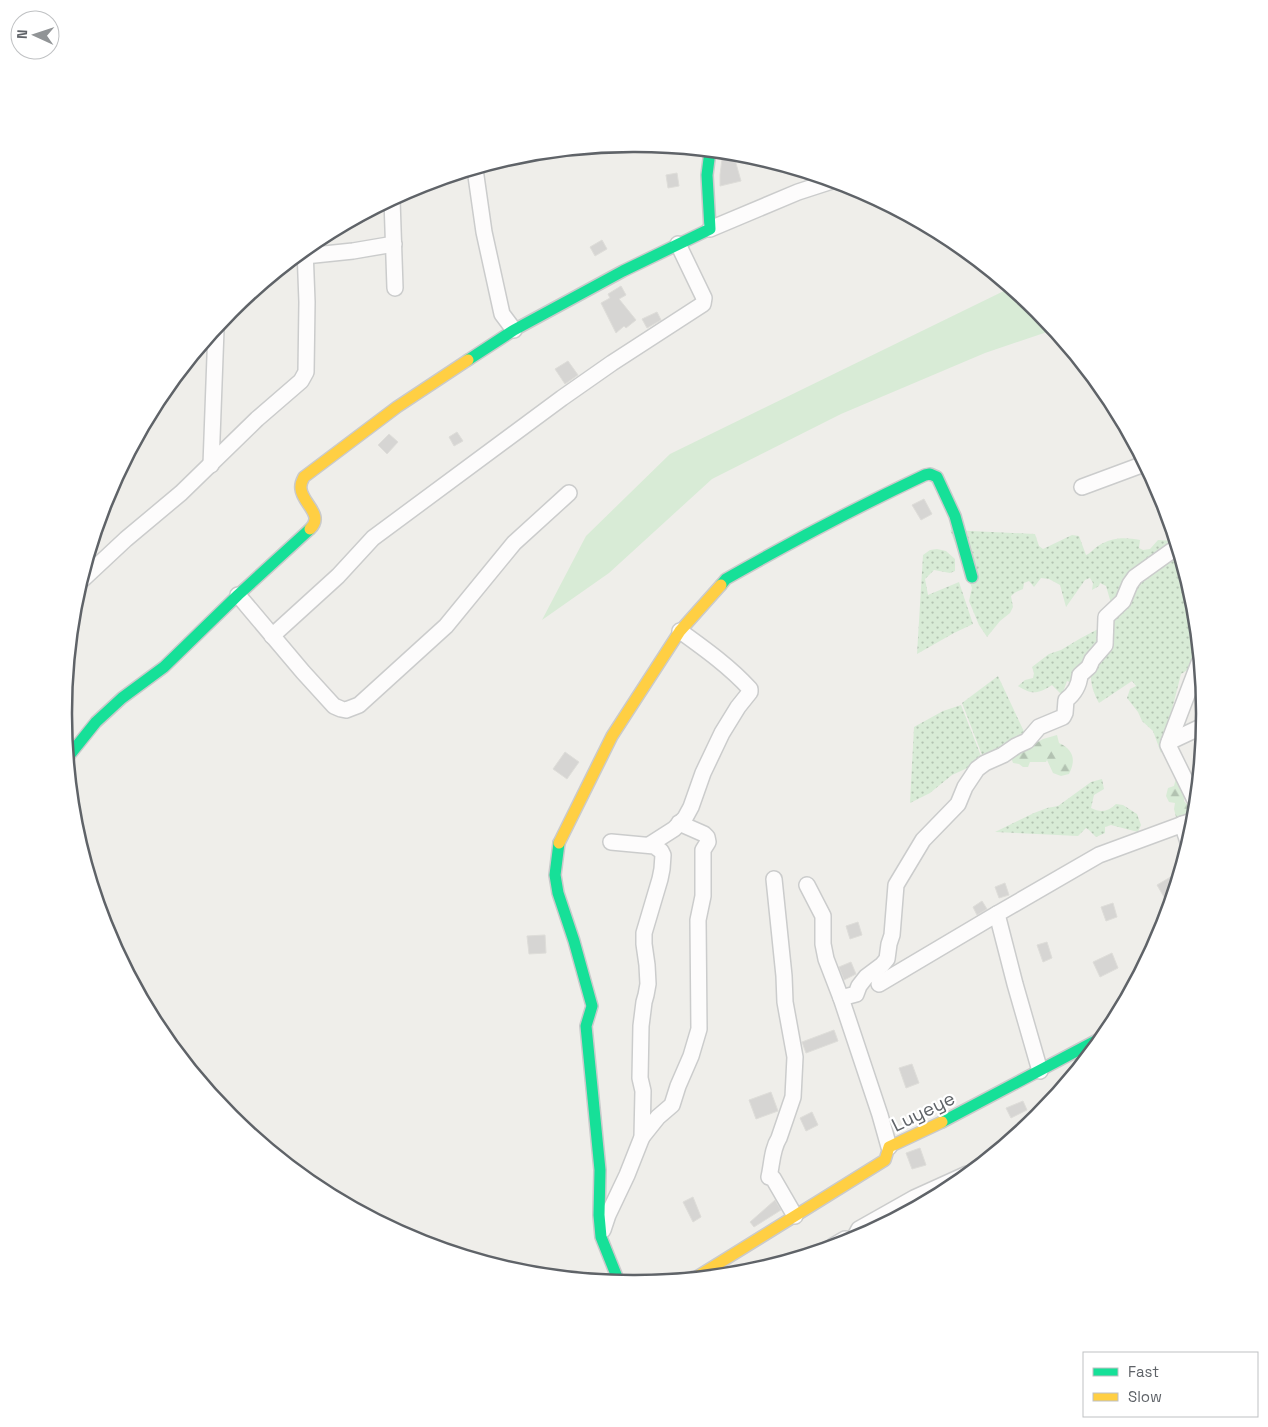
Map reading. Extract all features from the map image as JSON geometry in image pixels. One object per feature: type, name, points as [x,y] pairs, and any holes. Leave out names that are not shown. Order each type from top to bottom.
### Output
[{"type":"street","points":[[709,157],[707,175],[710,228]]},
{"type":"street","points":[[476,175],[484,232],[502,314],[514,330]]},
{"type":"street","points":[[74,750],[96,722],[122,698],[164,667],[313,526],[316,520],[315,513],[300,490],[300,484],[304,477],[397,407],[514,330],[710,228],[821,185]]},
{"type":"street","points":[[392,207],[395,288]]},
{"type":"street","points":[[314,253],[353,251],[394,244]]},
{"type":"street","points":[[272,636],[338,576],[373,538],[562,398],[703,304],[704,298],[678,244]]},
{"type":"street","points":[[91,573],[181,493],[257,419],[301,380],[306,372],[305,259]]},
{"type":"street","points":[[211,465],[216,339]]},
{"type":"street","points":[[1082,487],[1138,466]]},
{"type":"street","points":[[616,1275],[601,1236],[599,1215],[600,1170],[586,1030],[592,1006],[558,893],[555,875],[558,846],[612,736],[680,632],[729,576],[870,501],[930,474],[937,477],[955,516],[972,577]]},
{"type":"street","points":[[238,595],[334,706],[341,710],[353,708],[446,626],[514,543],[569,493]]},
{"type":"street","points":[[841,998],[856,994],[866,977],[887,959],[892,935],[896,885],[923,840],[958,804],[965,787],[977,769],[985,762],[1003,755],[1027,741],[1039,727],[1063,717],[1066,700],[1075,692],[1080,674],[1089,667],[1092,660],[1105,645],[1106,616],[1123,600],[1135,577],[1171,551]]},
{"type":"street","points":[[649,845],[674,829],[685,818],[722,733],[750,692],[750,689],[738,677],[700,645],[680,632]]},
{"type":"street","points":[[1190,791],[1168,745],[1194,676]]},
{"type":"street","points":[[1169,742],[1195,730]]},
{"type":"street","points":[[601,1236],[608,1215],[642,1137],[658,1117],[672,1104],[691,1056],[699,1029],[698,920],[704,890],[703,850],[708,842],[704,834],[679,823]]},
{"type":"street","points":[[879,984],[1099,855],[1185,823]]},
{"type":"street","points":[[612,842],[657,847],[663,855],[662,869],[644,933],[648,984],[641,1026],[642,1137]]},
{"type":"street","points":[[774,879],[785,1002],[795,1057],[793,1097],[780,1138],[776,1143],[769,1177],[773,1178],[795,1216]]},
{"type":"street","points":[[807,885],[823,916],[823,944],[826,959],[841,998],[889,1147]]},
{"type":"street","points":[[997,914],[1040,1070]]},
{"type":"street","name":"Luyeye","points":[[709,1270],[885,1160],[889,1147],[934,1126],[1085,1046]]},
{"type":"street","points":[[873,1221],[928,1192]]},
{"type":"green space","points":[[1004,291],[1046,332],[985,353],[841,414],[712,479],[609,573],[542,620],[586,536],[670,454]]},
{"type":"green space","points":[[950,530],[1035,534],[1039,546],[1043,549],[1072,535],[1079,536],[1086,555],[1103,543],[1119,539],[1140,540],[1139,548],[1143,550],[1150,549],[1158,540],[1168,541],[1185,604],[1193,669],[1181,674],[1161,753],[1153,731],[1142,721],[1138,712],[1127,698],[1130,689],[1136,686],[1132,681],[1099,703],[1092,687],[1091,670],[1074,684],[1067,681],[1062,695],[1052,685],[1035,692],[1027,691],[1018,686],[1025,680],[1033,678],[1032,667],[1049,654],[1061,650],[1100,628],[1113,610],[1106,586],[1100,583],[1099,586],[1092,590],[1093,583],[1090,578],[1085,580],[1066,607],[1060,585],[1049,579],[1041,578],[1034,587],[1029,581],[1024,583],[1023,589],[1011,596],[1013,607],[1010,613],[1000,621],[987,637],[979,625],[969,601],[972,588]]},
{"type":"green space","points":[[930,550],[946,551],[955,559],[955,571],[950,573],[934,570],[925,579],[928,595],[959,582],[973,624],[917,654],[923,555]]},
{"type":"green space","points":[[998,676],[1027,738],[984,760],[962,703]]},
{"type":"green space","points":[[961,705],[983,761],[952,775],[930,793],[910,803],[914,727],[943,711]]},
{"type":"green space","points":[[1057,735],[1059,743],[1071,752],[1073,760],[1069,774],[1061,776],[1053,773],[1047,760],[1046,762],[1030,762],[1028,767],[1013,763],[1011,757],[1043,739]]},
{"type":"green space","points":[[1179,774],[1184,779],[1192,776],[1191,786],[1185,793],[1184,801],[1188,806],[1186,817],[1176,817],[1175,803],[1169,802],[1166,796],[1168,788],[1174,786]]},
{"type":"green space","points":[[1102,779],[1104,789],[1094,795],[1091,808],[1104,811],[1116,804],[1123,805],[1137,814],[1141,825],[1138,832],[1111,825],[1105,827],[1105,833],[1096,837],[1086,828],[1078,836],[995,832],[1034,813],[1058,806],[1091,782]]},
{"type":"building","points":[[722,159],[735,162],[741,181],[720,186]]},
{"type":"building","points":[[677,173],[679,186],[668,188],[666,175]]},
{"type":"building","points":[[602,240],[607,249],[595,256],[590,247]]},
{"type":"building","points":[[621,286],[626,295],[619,299],[636,320],[626,328],[624,326],[616,333],[601,303],[610,298],[608,294]]},
{"type":"building","points":[[657,312],[661,320],[647,328],[642,319]]},
{"type":"building","points":[[568,361],[578,375],[565,384],[555,369]]},
{"type":"building","points":[[457,432],[463,441],[454,446],[449,437]]},
{"type":"building","points":[[389,434],[398,442],[387,454],[378,445]]},
{"type":"building","points":[[924,499],[932,514],[921,520],[912,505]]},
{"type":"building","points":[[565,752],[579,762],[567,779],[553,769]]},
{"type":"building","points":[[1171,877],[1164,897],[1157,885]]},
{"type":"building","points":[[1005,883],[1009,895],[999,898],[995,887]]},
{"type":"building","points":[[982,901],[987,909],[977,915],[973,907]]},
{"type":"building","points":[[1113,903],[1117,917],[1106,921],[1101,907]]},
{"type":"building","points":[[858,922],[862,935],[850,939],[846,926]]},
{"type":"building","points":[[545,935],[546,953],[529,954],[527,936]]},
{"type":"building","points":[[1047,942],[1052,958],[1043,962],[1037,945]]},
{"type":"building","points":[[1112,953],[1118,968],[1100,977],[1093,962]]},
{"type":"building","points":[[851,962],[856,974],[844,980],[839,967]]},
{"type":"building","points":[[834,1030],[838,1041],[806,1053],[802,1042]]},
{"type":"building","points":[[912,1064],[919,1083],[906,1088],[899,1068]]},
{"type":"building","points":[[771,1092],[778,1111],[756,1119],[749,1100]]},
{"type":"building","points":[[1023,1101],[1027,1110],[1011,1118],[1006,1108]]},
{"type":"building","points":[[812,1112],[818,1125],[806,1131],[800,1118]]},
{"type":"building","points":[[920,1148],[926,1165],[912,1169],[906,1153]]},
{"type":"building","points":[[693,1197],[701,1217],[693,1222],[683,1202]]},
{"type":"building","points":[[775,1200],[781,1210],[754,1227],[750,1222]]},
{"type":"traffic: fast","points":[[468,360],[514,330],[623,271],[710,229],[707,175],[709,157]]},
{"type":"traffic: fast","points":[[721,585],[726,579],[800,538],[930,474],[937,477],[955,516],[972,577]]},
{"type":"traffic: fast","points":[[74,750],[96,722],[122,698],[164,667],[310,529]]},
{"type":"traffic: fast","points":[[559,843],[555,875],[558,893],[592,1006],[586,1026],[600,1170],[599,1215],[601,1237],[616,1275]]},
{"type":"traffic: fast","points":[[942,1122],[1085,1046]]},
{"type":"traffic: slow","points":[[310,529],[315,519],[312,509],[302,494],[301,483],[304,477],[397,407],[468,360]]},
{"type":"traffic: slow","points":[[559,843],[612,736],[680,631],[721,585]]},
{"type":"traffic: slow","points":[[708,1270],[885,1160],[889,1147],[942,1122]]}]
